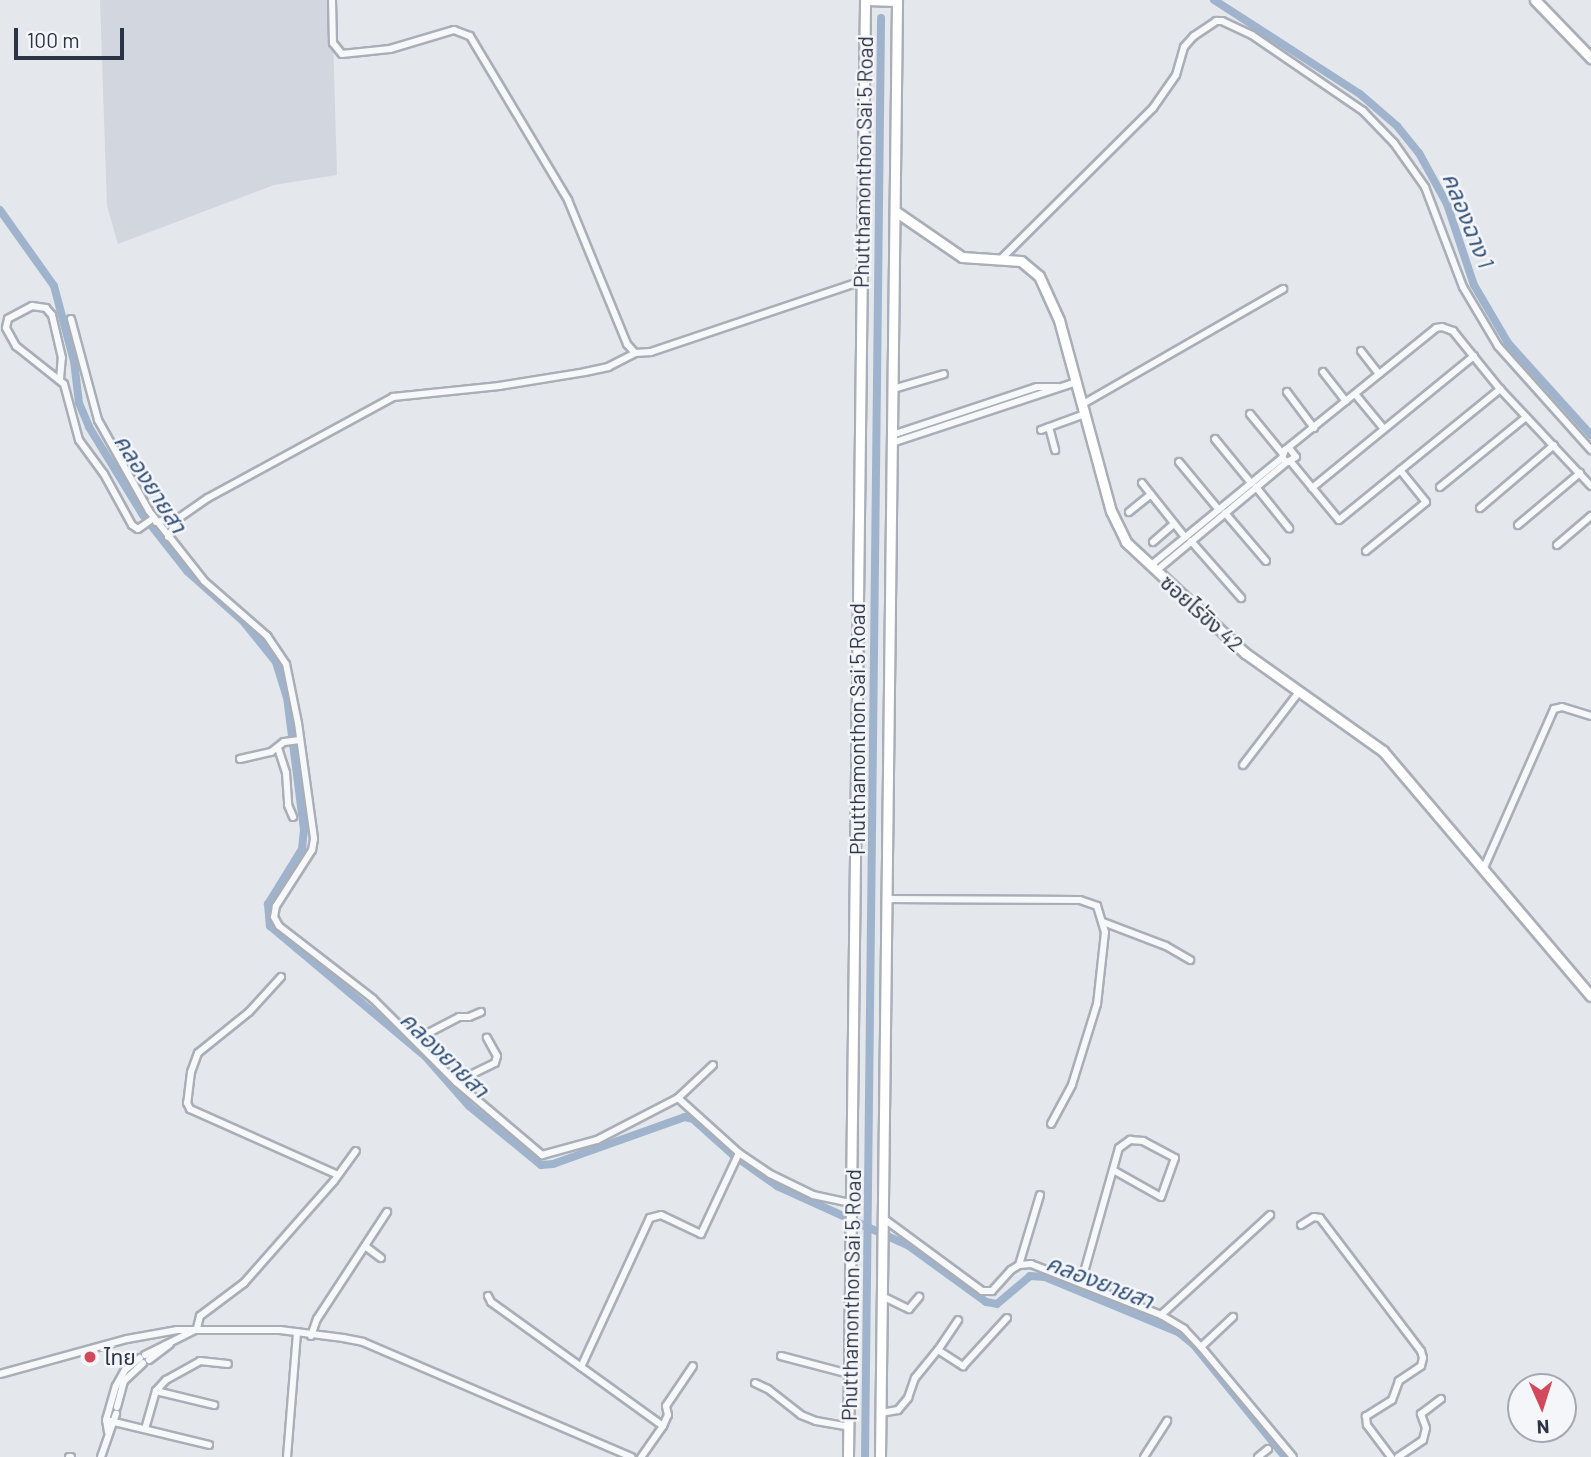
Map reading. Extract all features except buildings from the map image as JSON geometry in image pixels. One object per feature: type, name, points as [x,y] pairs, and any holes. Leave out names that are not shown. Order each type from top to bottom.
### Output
[{"type":"main road","points":[[864,0],[897,0]]},
{"type":"main road","name":"Phutthamonthon Sai 5 Road","points":[[848,1457],[864,0]]},
{"type":"main road","name":"Phutthamonthon Sai 5 Road","points":[[880,1457],[897,0]]},
{"type":"main road","points":[[1535,0],[1591,58]]},
{"type":"main road","name":"ซอยไร่ขิง 42","points":[[895,211],[962,257],[1002,258],[1021,261],[1030,266],[1045,286],[1076,382],[1116,525],[1126,542],[1245,653],[1382,751],[1591,996]]},
{"type":"street","points":[[332,0],[333,43],[342,54],[390,50],[454,30],[464,32],[476,42],[572,207],[627,344],[635,353]]},
{"type":"street","points":[[1002,258],[1153,108],[1175,75],[1184,47],[1194,36],[1216,21],[1222,21],[1252,35],[1363,111],[1394,143],[1425,187],[1466,293],[1498,346],[1591,450]]},
{"type":"street","points":[[168,537],[179,518],[208,498],[393,397],[499,386],[608,367],[635,353],[651,352],[862,281]]},
{"type":"street","points":[[1041,430],[1084,409],[1283,289]]},
{"type":"street","points":[[60,379],[62,358],[52,315],[46,308],[32,306],[8,320],[6,328],[16,346],[60,379],[68,393],[79,440],[104,474],[132,525],[141,528],[153,520],[179,518]]},
{"type":"street","points":[[71,319],[98,420],[153,520],[204,581],[267,636],[283,656],[313,845],[276,906],[276,921],[289,936],[373,999],[456,1082],[542,1155],[597,1140],[678,1098],[713,1065]]},
{"type":"street","points":[[1286,459],[1289,448],[1379,374],[1436,328],[1448,328],[1500,389],[1591,486]]},
{"type":"street","points":[[1361,351],[1379,374]]},
{"type":"street","points":[[1312,488],[1474,356]]},
{"type":"street","points":[[1324,372],[1346,401]]},
{"type":"street","points":[[893,389],[944,374]]},
{"type":"street","points":[[892,439],[1037,387],[1060,387],[1076,382]]},
{"type":"street","points":[[1250,414],[1339,520],[1500,389]]},
{"type":"street","points":[[1287,392],[1314,428]]},
{"type":"street","points":[[1355,394],[1384,429]]},
{"type":"street","points":[[1440,487],[1526,417]]},
{"type":"street","points":[[1049,427],[1055,450]]},
{"type":"street","points":[[1215,439],[1289,528]]},
{"type":"street","points":[[1480,508],[1554,445]]},
{"type":"street","points":[[1153,568],[1286,459],[1296,455],[1289,448]]},
{"type":"street","points":[[1180,462],[1266,561]]},
{"type":"street","points":[[1366,551],[1426,502],[1400,470]]},
{"type":"street","points":[[1518,525],[1580,473]]},
{"type":"street","points":[[1142,483],[1174,524],[1241,598]]},
{"type":"street","points":[[1129,512],[1151,494]]},
{"type":"street","points":[[1557,545],[1591,516]]},
{"type":"street","points":[[1153,542],[1174,524]]},
{"type":"street","points":[[1243,765],[1299,692]]},
{"type":"street","points":[[1483,870],[1554,709],[1562,707],[1591,716]]},
{"type":"street","points":[[240,760],[298,740]]},
{"type":"street","points":[[278,748],[286,773],[288,805],[293,817]]},
{"type":"street","points":[[886,899],[1080,900],[1097,906],[1105,932],[1097,1004],[1072,1085],[1051,1124]]},
{"type":"street","points":[[1103,922],[1166,946],[1189,960]]},
{"type":"street","points":[[281,977],[249,1013],[198,1053],[191,1072],[187,1103],[190,1109],[338,1175]]},
{"type":"street","points":[[415,1040],[459,1017],[469,1017],[481,1012]]},
{"type":"street","points":[[456,1082],[495,1063],[497,1056],[487,1038]]},
{"type":"street","points":[[678,1098],[739,1154],[796,1187],[825,1199],[852,1205]]},
{"type":"street","points":[[1081,1283],[1119,1148],[1130,1140],[1143,1141],[1175,1158],[1161,1197],[1114,1170]]},
{"type":"street","points":[[101,1457],[122,1380],[144,1359],[195,1329],[200,1316],[244,1283],[356,1152]]},
{"type":"street","points":[[581,1367],[650,1218],[658,1214],[701,1234],[739,1154]]},
{"type":"street","points":[[883,1220],[982,1291],[992,1291],[1019,1265],[1040,1195]]},
{"type":"street","points":[[311,1336],[317,1319],[387,1212]]},
{"type":"street","points":[[1161,1315],[1270,1215]]},
{"type":"street","points":[[1301,1225],[1314,1217],[1320,1218],[1421,1351],[1421,1366],[1399,1381],[1392,1400],[1366,1416],[1367,1425],[1391,1457]]},
{"type":"street","points":[[366,1247],[382,1258]]},
{"type":"street","points":[[1019,1265],[1042,1266],[1161,1315],[1184,1329],[1293,1457]]},
{"type":"street","points":[[488,1296],[491,1302],[663,1426]]},
{"type":"street","points":[[882,1296],[909,1309],[919,1297]]},
{"type":"street","points":[[1201,1347],[1233,1317]]},
{"type":"street","points":[[938,1350],[963,1366],[1007,1318]]},
{"type":"street","points":[[881,1413],[898,1410],[908,1398],[915,1378],[958,1320]]},
{"type":"street","points":[[0,1374],[127,1339],[195,1329],[297,1332],[363,1342],[631,1457]]},
{"type":"street","points":[[287,1457],[297,1332]]},
{"type":"street","points":[[781,1356],[849,1374]]},
{"type":"street","points":[[145,1429],[156,1391],[166,1380],[192,1364],[208,1361],[228,1364]]},
{"type":"street","points":[[641,1457],[663,1426],[668,1415],[666,1406],[693,1366]]},
{"type":"street","points":[[110,1421],[117,1410],[122,1380]]},
{"type":"street","points":[[755,1383],[768,1389],[801,1415],[816,1421],[849,1427]]},
{"type":"street","points":[[156,1391],[214,1405]]},
{"type":"street","points":[[1398,1457],[1423,1440],[1426,1428],[1421,1414],[1441,1399]]},
{"type":"street","points":[[110,1421],[209,1445]]},
{"type":"street","points":[[1144,1457],[1167,1421]]},
{"type":"street","points":[[1258,1457],[1268,1449]]},
{"type":"shaded area","points":[[100,0],[332,0],[337,175],[274,185],[118,244],[107,206]]},
{"type":"waterway","name":"คลองฉาง 1","points":[[1214,0],[1360,94],[1397,126],[1419,153],[1447,204],[1474,285],[1508,343],[1591,435]]},
{"type":"waterway","points":[[865,1457],[881,18]]},
{"type":"waterway","name":"คลองยายสา","points":[[0,210],[54,286],[74,361],[79,403],[89,427],[143,515],[187,571],[243,621],[276,662],[287,697],[304,830],[302,849],[268,904],[270,926],[426,1057],[469,1106],[541,1165],[553,1164],[685,1117],[693,1119],[732,1154],[777,1186],[909,1246],[986,1302],[997,1304],[1030,1276],[1045,1277],[1178,1332],[1194,1345],[1285,1457]]},
{"type":"place","name":"ไทย","points":[[90,1357]]}]
